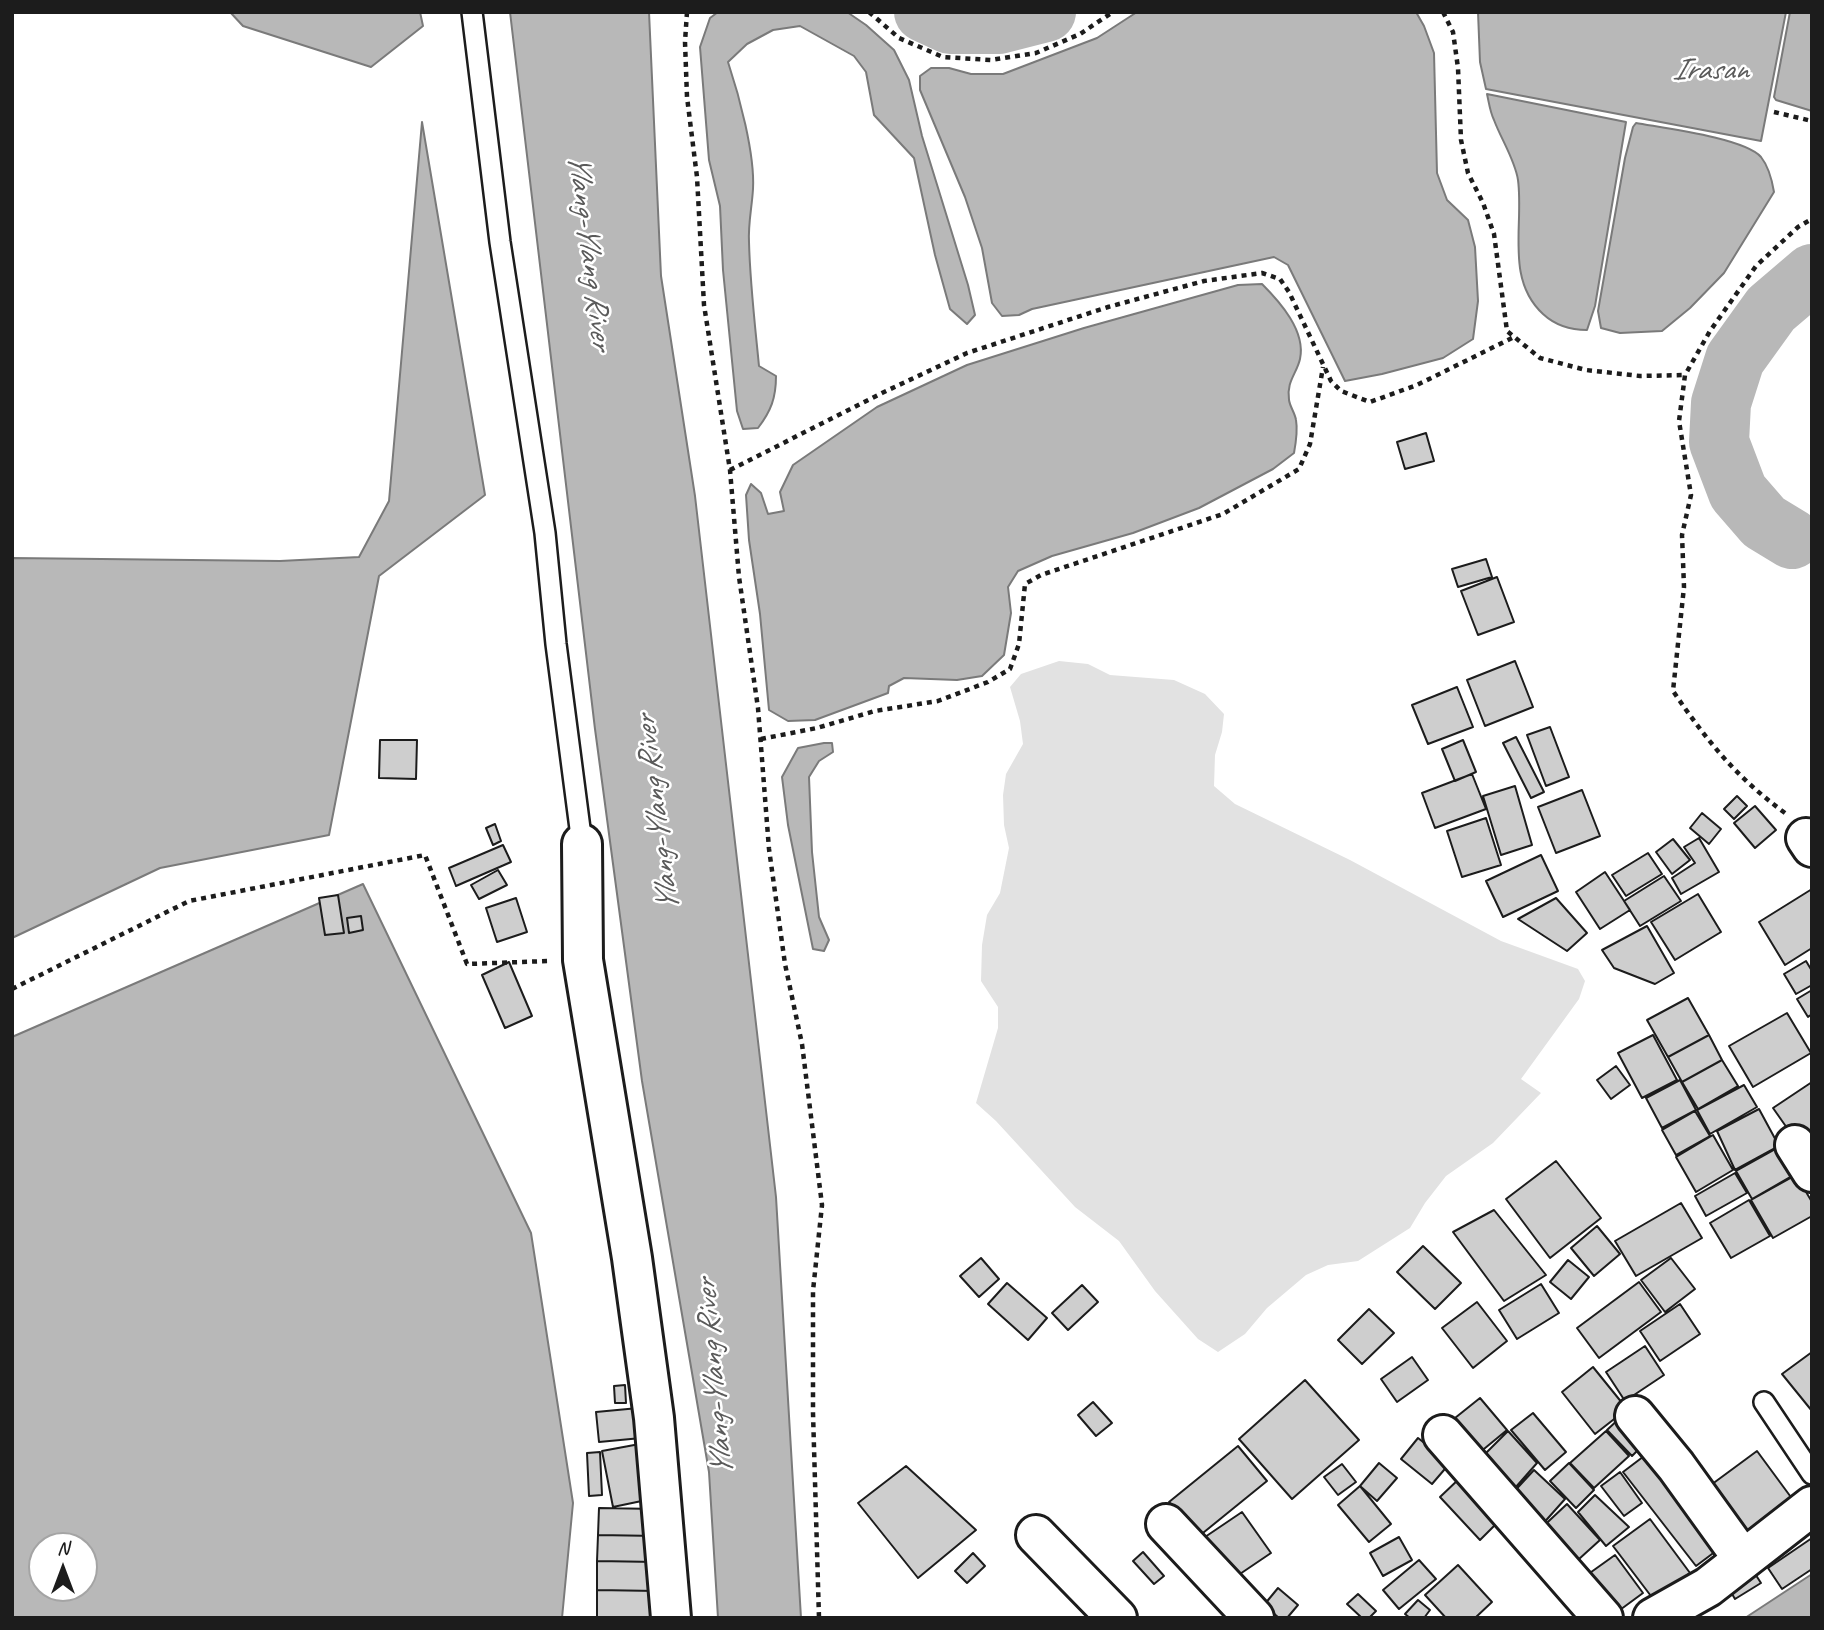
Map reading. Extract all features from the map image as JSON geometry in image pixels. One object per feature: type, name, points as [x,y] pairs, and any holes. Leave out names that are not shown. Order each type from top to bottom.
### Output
[{"type":"street","points":[[582,844],[583,960],[632,1258],[650,1391],[671,1618]]},
{"type":"street","points":[[1635,1416],[1676,1466],[1744,1559]]},
{"type":"street","points":[[1443,1435],[1603,1618]]},
{"type":"street","points":[[1653,1618],[1708,1587],[1812,1506]]},
{"type":"street","points":[[1166,1524],[1254,1618]]},
{"type":"street","points":[[1036,1535],[1117,1618]]},
{"type":"lane","points":[[472,12],[499,242],[545,533],[556,644],[582,844]]},
{"type":"lane","points":[[1765,1402],[1812,1474]]},
{"type":"path","points":[[687,12],[687,97],[697,177],[704,305],[730,470],[738,578],[751,651],[761,739],[769,849],[785,964],[804,1057],[822,1205],[813,1290],[814,1477],[819,1618]]},
{"type":"path","points":[[869,12],[899,38],[943,57],[991,60],[1036,53],[1080,34],[1113,12]]},
{"type":"path","points":[[1443,12],[1453,32],[1458,68],[1461,140],[1468,173],[1494,234],[1507,331],[1540,358],[1586,370],[1640,376],[1685,375]]},
{"type":"path","points":[[1774,112],[1812,121]]},
{"type":"path","points":[[1809,843],[1793,819],[1752,788],[1717,751],[1673,691],[1684,587],[1682,536],[1691,495],[1679,421],[1685,375],[1710,331],[1756,266],[1798,227],[1812,219]]},
{"type":"path","points":[[730,470],[967,353],[1108,307],[1204,281],[1262,273],[1280,279],[1289,292],[1331,381],[1341,391],[1370,402],[1417,385],[1514,337]]},
{"type":"path","points":[[761,739],[817,728],[875,711],[938,701],[988,682],[1010,669],[1020,644],[1026,584],[1041,575],[1223,514],[1299,469],[1310,444],[1324,365]]},
{"type":"path","points":[[12,989],[189,901],[425,855],[467,964],[583,960]]},
{"type":"shaded area","points":[[1059,661],[1088,664],[1110,675],[1174,680],[1205,694],[1224,714],[1215,755],[1214,786],[1235,804],[1350,860],[1501,941],[1578,969],[1585,981],[1579,999],[1521,1079],[1541,1093],[1493,1143],[1446,1176],[1410,1228],[1358,1261],[1328,1265],[1306,1275],[1267,1308],[1245,1334],[1218,1352],[1198,1339],[1155,1291],[1119,1241],[1075,1207],[976,1103],[998,1028],[998,1007],[981,981],[982,945],[987,915],[1000,893],[1009,848],[1004,825],[1003,795],[1006,774],[1023,744],[1020,721],[1010,687],[1021,674]]},
{"type":"water","points":[[230,12],[420,12],[423,26],[371,67],[243,26]]},
{"type":"water","name":"Ylang-Ylang River","points":[[510,12],[649,12],[661,276],[695,496],[776,1197],[801,1618],[718,1618],[709,1472],[642,1081],[595,729]]},
{"type":"water","points":[[718,12],[847,12],[894,50],[909,80],[922,136],[975,315],[967,324],[950,309],[914,158],[874,115],[866,72],[854,56],[800,26],[773,30],[747,44],[728,62],[749,142],[753,175],[749,228],[759,366],[776,376],[772,404],[758,428],[743,429],[737,411],[723,270],[720,206],[709,160],[700,47],[710,18]]},
{"type":"water","points":[[1137,12],[1416,12],[1434,53],[1437,173],[1447,200],[1468,220],[1475,247],[1478,301],[1473,339],[1443,358],[1345,381],[1288,265],[1274,257],[1032,309],[1019,315],[1002,316],[992,303],[982,248],[965,197],[920,90],[920,76],[931,68],[949,68],[971,74],[1003,74],[1097,38]]},
{"type":"water","name":"Irasan","points":[[1478,12],[1786,12],[1761,141],[1486,89],[1480,62]]},
{"type":"water","points":[[1790,12],[1812,12],[1812,111],[1776,100],[1774,97]]},
{"type":"water","points":[[1487,94],[1626,122],[1595,306],[1587,330],[1553,322],[1531,300],[1524,285],[1518,251],[1518,180]]},
{"type":"water","points":[[422,122],[485,495],[379,576],[329,835],[160,868],[12,938],[12,558],[280,561],[359,557],[389,501]]},
{"type":"water","points":[[1636,123],[1721,139],[1752,150],[1766,165],[1774,192],[1724,273],[1690,308],[1662,331],[1620,333],[1601,328],[1598,311],[1625,158]]},
{"type":"water","points":[[1262,284],[1284,308],[1295,328],[1301,348],[1299,364],[1288,394],[1297,424],[1294,453],[1273,469],[1199,508],[1133,533],[1052,556],[1018,571],[1008,587],[1011,613],[1004,655],[982,676],[957,680],[904,678],[889,686],[888,693],[815,720],[788,721],[769,710],[760,614],[749,540],[746,495],[751,484],[761,493],[768,514],[784,511],[780,492],[793,465],[877,407],[967,365],[1084,328],[1238,285]]},
{"type":"water","points":[[832,743],[833,752],[819,761],[809,777],[812,852],[819,917],[829,940],[824,951],[813,949],[788,825],[782,777],[798,748]]},
{"type":"water","points":[[363,884],[531,1233],[573,1503],[562,1618],[12,1618],[12,1037]]},
{"type":"water","points":[[1812,1574],[1812,1618],[1745,1618]]},
{"type":"building","points":[[1426,433],[1434,461],[1405,469],[1397,442]]},
{"type":"building","points":[[1486,559],[1492,577],[1458,587],[1452,569]]},
{"type":"building","points":[[1497,577],[1514,622],[1478,635],[1461,591]]},
{"type":"building","points":[[1515,661],[1533,707],[1485,726],[1467,680]]},
{"type":"building","points":[[1457,687],[1473,727],[1428,744],[1412,705]]},
{"type":"building","points":[[1550,727],[1569,777],[1546,786],[1527,735]]},
{"type":"building","points":[[1516,737],[1544,792],[1531,798],[1503,743]]},
{"type":"building","points":[[380,740],[417,740],[416,779],[379,778]]},
{"type":"building","points":[[1463,740],[1476,772],[1455,781],[1442,749]]},
{"type":"building","points":[[1472,774],[1486,809],[1435,828],[1422,793]]},
{"type":"building","points":[[1515,786],[1532,845],[1501,855],[1483,796]]},
{"type":"building","points":[[1582,790],[1600,836],[1556,853],[1538,807]]},
{"type":"building","points":[[1737,796],[1747,806],[1734,819],[1724,809]]},
{"type":"building","points":[[1755,806],[1776,830],[1755,848],[1734,823]]},
{"type":"building","points":[[1702,813],[1721,829],[1709,844],[1690,828]]},
{"type":"building","points":[[1486,818],[1501,865],[1462,877],[1447,831]]},
{"type":"building","points":[[495,824],[501,841],[493,845],[486,828]]},
{"type":"building","points":[[1699,838],[1719,872],[1681,894],[1672,878],[1695,863],[1684,847]]},
{"type":"building","points":[[1673,839],[1690,860],[1672,874],[1656,852]]},
{"type":"building","points":[[503,845],[511,862],[456,886],[449,868]]},
{"type":"building","points":[[1648,853],[1662,874],[1626,896],[1612,875]]},
{"type":"building","points":[[1541,855],[1558,891],[1503,917],[1486,881]]},
{"type":"building","points":[[498,870],[507,885],[479,899],[471,885]]},
{"type":"building","points":[[1605,872],[1630,910],[1600,929],[1576,892]]},
{"type":"building","points":[[1664,876],[1681,901],[1640,926],[1624,901]]},
{"type":"building","points":[[1812,889],[1812,948],[1785,965],[1759,922]]},
{"type":"building","points":[[1698,894],[1721,932],[1675,960],[1651,922]]},
{"type":"building","points":[[338,895],[344,933],[325,935],[319,898]]},
{"type":"building","points":[[516,898],[527,932],[497,942],[486,908]]},
{"type":"building","points":[[1556,898],[1587,933],[1567,951],[1518,919]]},
{"type":"building","points":[[361,916],[363,930],[349,933],[347,918]]},
{"type":"building","points":[[1647,926],[1674,973],[1655,984],[1614,968],[1602,950]]},
{"type":"building","points":[[1806,961],[1812,971],[1812,985],[1796,994],[1784,974]]},
{"type":"building","points":[[509,962],[532,1016],[505,1028],[482,975]]},
{"type":"building","points":[[1812,990],[1812,1014],[1808,1017],[1797,999]]},
{"type":"building","points":[[1688,998],[1709,1035],[1668,1057],[1647,1020]]},
{"type":"building","points":[[1787,1013],[1811,1053],[1753,1087],[1729,1046]]},
{"type":"building","points":[[1653,1035],[1677,1080],[1642,1098],[1618,1053]]},
{"type":"building","points":[[1709,1035],[1722,1060],[1682,1082],[1668,1057]]},
{"type":"building","points":[[1722,1060],[1738,1086],[1698,1109],[1682,1082]]},
{"type":"building","points":[[1616,1066],[1630,1085],[1611,1099],[1597,1080]]},
{"type":"building","points":[[1680,1080],[1696,1110],[1662,1128],[1646,1098]]},
{"type":"building","points":[[1812,1082],[1812,1151],[1806,1155],[1773,1108]]},
{"type":"building","points":[[1744,1085],[1757,1107],[1710,1134],[1697,1110]]},
{"type":"building","points":[[1759,1109],[1779,1146],[1735,1170],[1717,1131]]},
{"type":"building","points":[[1695,1111],[1710,1136],[1676,1155],[1662,1130]]},
{"type":"building","points":[[1713,1135],[1733,1170],[1696,1192],[1676,1157]]},
{"type":"building","points":[[1781,1146],[1797,1173],[1752,1199],[1736,1171]]},
{"type":"building","points":[[1556,1161],[1601,1218],[1550,1258],[1506,1199]]},
{"type":"building","points":[[1735,1173],[1747,1193],[1706,1216],[1695,1196]]},
{"type":"building","points":[[1796,1175],[1812,1202],[1812,1216],[1773,1238],[1751,1200]]},
{"type":"building","points":[[1749,1200],[1770,1236],[1731,1258],[1710,1223]]},
{"type":"building","points":[[1681,1203],[1702,1238],[1636,1276],[1615,1241]]},
{"type":"building","points":[[1494,1210],[1546,1275],[1504,1301],[1453,1232]]},
{"type":"building","points":[[1597,1226],[1620,1254],[1594,1276],[1571,1248]]},
{"type":"building","points":[[1423,1246],[1461,1283],[1435,1309],[1397,1272]]},
{"type":"building","points":[[981,1258],[999,1279],[979,1297],[960,1276]]},
{"type":"building","points":[[1671,1258],[1695,1289],[1665,1312],[1641,1280]]},
{"type":"building","points":[[1568,1260],[1589,1277],[1571,1299],[1550,1282]]},
{"type":"building","points":[[1639,1282],[1661,1312],[1599,1358],[1577,1328]]},
{"type":"building","points":[[1007,1283],[1047,1318],[1028,1340],[988,1304]]},
{"type":"building","points":[[1541,1284],[1559,1313],[1517,1339],[1499,1310]]},
{"type":"building","points":[[1082,1285],[1098,1302],[1068,1330],[1052,1313]]},
{"type":"building","points":[[1477,1302],[1507,1341],[1473,1368],[1442,1328]]},
{"type":"building","points":[[1680,1304],[1700,1334],[1660,1361],[1640,1331]]},
{"type":"building","points":[[1369,1309],[1394,1333],[1362,1364],[1338,1340]]},
{"type":"building","points":[[1645,1346],[1664,1375],[1625,1401],[1606,1372]]},
{"type":"building","points":[[1812,1352],[1812,1411],[1782,1374]]},
{"type":"building","points":[[1412,1357],[1428,1380],[1397,1402],[1381,1379]]},
{"type":"building","points":[[1593,1367],[1627,1409],[1595,1434],[1562,1392]]},
{"type":"building","points":[[1305,1380],[1359,1440],[1292,1499],[1239,1439]]},
{"type":"building","points":[[625,1385],[626,1403],[615,1403],[614,1386]]},
{"type":"building","points":[[1480,1398],[1507,1430],[1473,1458],[1445,1426]]},
{"type":"building","points":[[1093,1402],[1112,1423],[1096,1436],[1078,1415]]},
{"type":"building","points":[[649,1407],[652,1437],[599,1442],[596,1412]]},
{"type":"building","points":[[1533,1413],[1566,1452],[1545,1470],[1511,1430]]},
{"type":"building","points":[[1623,1415],[1647,1441],[1632,1456],[1607,1430]]},
{"type":"building","points":[[1508,1431],[1537,1463],[1508,1496],[1475,1464]]},
{"type":"building","points":[[1606,1431],[1629,1456],[1594,1488],[1570,1463]]},
{"type":"building","points":[[1418,1438],[1450,1463],[1432,1484],[1401,1459]]},
{"type":"building","points":[[645,1443],[656,1498],[613,1507],[602,1451]]},
{"type":"building","points":[[1238,1446],[1267,1481],[1198,1537],[1169,1502]]},
{"type":"building","points":[[1656,1447],[1728,1542],[1696,1566],[1623,1472]]},
{"type":"building","points":[[1757,1451],[1796,1504],[1739,1545],[1700,1493]]},
{"type":"building","points":[[600,1452],[602,1495],[589,1496],[587,1453]]},
{"type":"building","points":[[1379,1463],[1397,1478],[1377,1501],[1360,1486]]},
{"type":"building","points":[[1569,1463],[1594,1490],[1576,1508],[1550,1481]]},
{"type":"building","points":[[1342,1464],[1356,1482],[1338,1495],[1324,1477]]},
{"type":"building","points":[[906,1466],[976,1530],[918,1578],[858,1503]]},
{"type":"building","points":[[1534,1470],[1565,1499],[1541,1526],[1509,1497]]},
{"type":"building","points":[[1620,1472],[1642,1503],[1624,1516],[1601,1486]]},
{"type":"building","points":[[1460,1478],[1500,1520],[1480,1540],[1440,1497]]},
{"type":"building","points":[[1360,1486],[1391,1524],[1369,1542],[1338,1505]]},
{"type":"building","points":[[1595,1495],[1629,1527],[1606,1546],[1578,1512]]},
{"type":"building","points":[[1567,1504],[1600,1540],[1568,1569],[1535,1534]]},
{"type":"building","points":[[599,1508],[657,1509],[657,1536],[598,1535]]},
{"type":"building","points":[[1242,1512],[1271,1553],[1234,1578],[1205,1537]]},
{"type":"building","points":[[1650,1519],[1690,1573],[1654,1600],[1613,1546]]},
{"type":"building","points":[[598,1535],[657,1536],[656,1562],[597,1561]]},
{"type":"building","points":[[1399,1537],[1412,1560],[1383,1576],[1370,1553]]},
{"type":"building","points":[[1812,1538],[1812,1569],[1782,1589],[1768,1568]]},
{"type":"building","points":[[1143,1552],[1164,1576],[1154,1584],[1133,1561]]},
{"type":"building","points":[[973,1553],[985,1566],[967,1583],[955,1571]]},
{"type":"building","points":[[1615,1555],[1643,1593],[1609,1618],[1580,1580]]},
{"type":"building","points":[[1419,1560],[1436,1579],[1399,1609],[1383,1590]]},
{"type":"building","points":[[597,1561],[656,1562],[656,1591],[597,1590]]},
{"type":"building","points":[[1458,1565],[1492,1602],[1475,1618],[1446,1618],[1425,1595]]},
{"type":"building","points":[[1750,1566],[1761,1583],[1735,1599],[1725,1582]]},
{"type":"building","points":[[1278,1588],[1298,1605],[1287,1618],[1279,1618],[1264,1605]]},
{"type":"building","points":[[597,1590],[656,1591],[655,1618],[597,1618]]},
{"type":"building","points":[[1358,1594],[1376,1611],[1369,1618],[1362,1618],[1347,1604]]},
{"type":"building","points":[[1418,1600],[1430,1610],[1424,1618],[1410,1618],[1405,1614]]},
{"type":"waterway","points":[[924,12],[950,24],[999,24],[1046,12]]},
{"type":"waterway","points":[[1792,539],[1764,522],[1738,492],[1719,442],[1721,403],[1735,359],[1771,309],[1812,274]]}]
